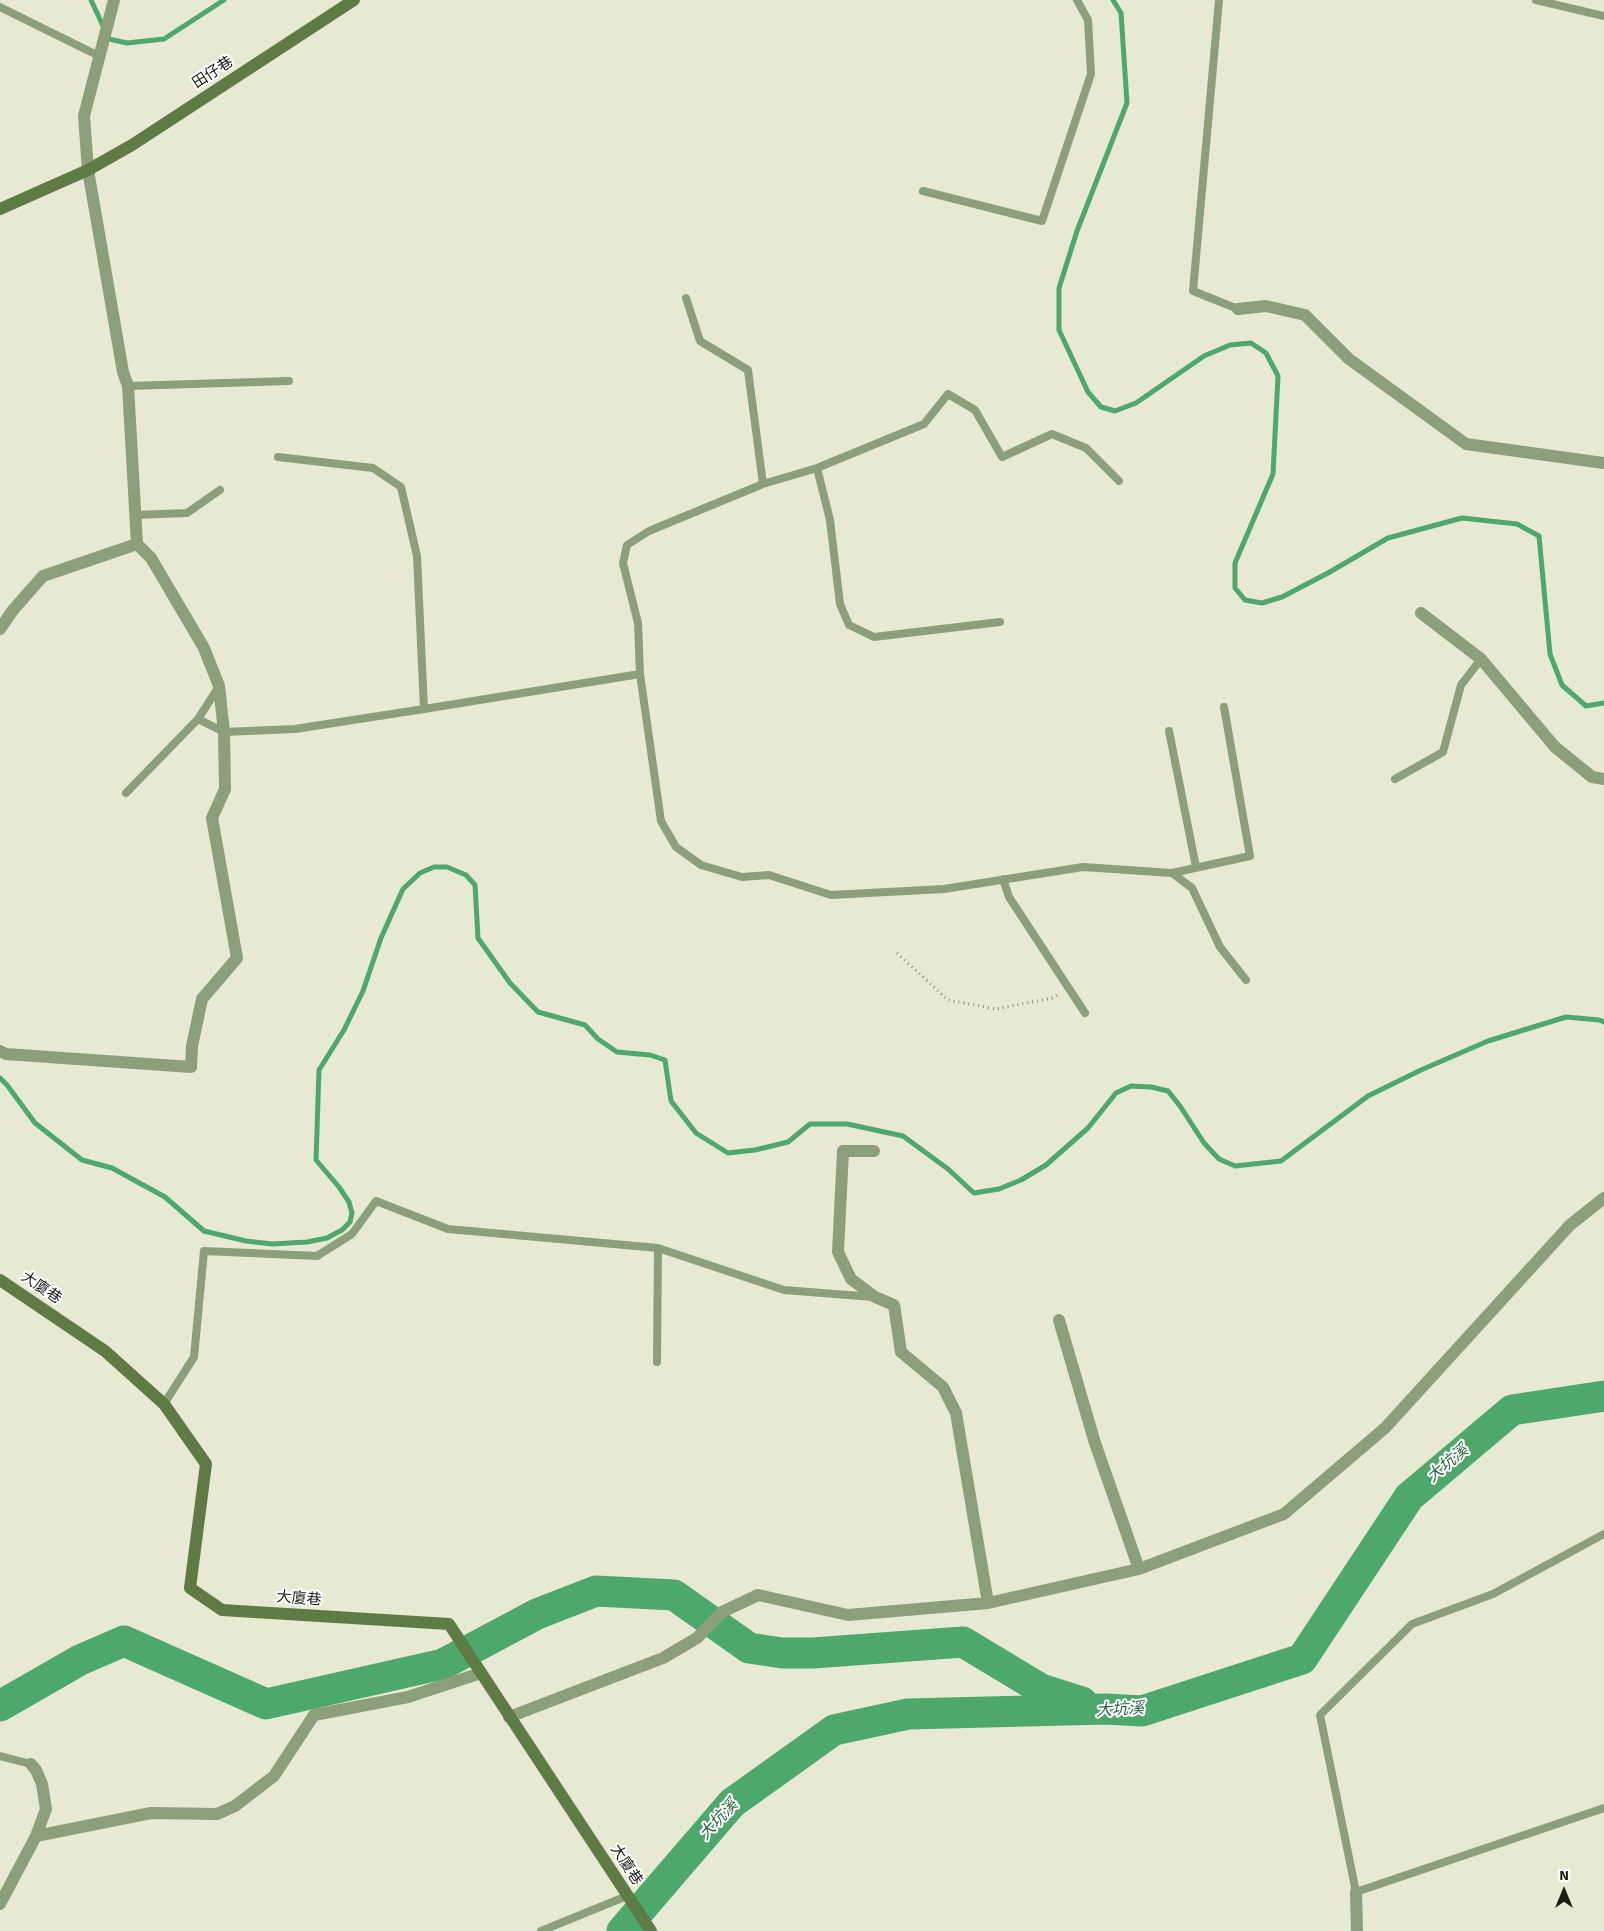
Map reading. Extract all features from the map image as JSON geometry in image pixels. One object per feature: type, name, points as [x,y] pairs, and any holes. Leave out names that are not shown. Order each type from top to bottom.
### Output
[{"type":"street","points":[[0,1051],[6,1054],[191,1067],[192,1046],[202,999],[237,958],[212,818],[225,789],[224,732],[219,686],[204,648],[151,558],[136,544],[128,386],[123,372],[88,170],[84,116],[114,0]]},
{"type":"street","name":"田仔巷","points":[[0,209],[88,170],[140,139],[354,0]]},
{"type":"street","points":[[1238,309],[1266,306],[1305,315],[1349,359],[1466,444],[1604,463]]},
{"type":"street","points":[[0,629],[13,610],[43,576],[136,544]]},
{"type":"street","points":[[1421,613],[1481,659],[1555,747],[1592,777],[1604,779]]},
{"type":"street","points":[[874,1151],[843,1151],[838,1252],[851,1279],[875,1297],[894,1305],[901,1352],[943,1388],[956,1413],[988,1603]]},
{"type":"street","points":[[509,1717],[663,1658],[697,1638],[722,1612],[758,1595],[848,1615],[988,1603],[1139,1569],[1284,1514],[1385,1428],[1570,1225],[1604,1198]]},
{"type":"street","name":"大廈巷","points":[[0,1280],[106,1351],[164,1404],[206,1464],[190,1588],[222,1610],[449,1624],[651,1931]]},
{"type":"street","points":[[1059,1320],[1095,1443],[1139,1569]]},
{"type":"street","points":[[36,1836],[151,1813],[217,1814],[235,1806],[274,1776],[314,1715],[408,1697],[481,1673]]},
{"type":"street","points":[[0,1904],[36,1836],[46,1809],[42,1784],[31,1764]]},
{"type":"street","points":[[1356,1892],[1357,1931]]},
{"type":"lane","points":[[923,191],[1042,221],[1092,74],[1088,20],[1077,0]]},
{"type":"lane","points":[[1219,0],[1193,291],[1238,309]]},
{"type":"lane","points":[[1536,0],[1604,16]]},
{"type":"lane","points":[[0,6],[100,56]]},
{"type":"lane","points":[[686,298],[700,342],[748,370],[763,484]]},
{"type":"lane","points":[[128,386],[289,382]]},
{"type":"lane","points":[[1119,481],[1086,448],[1052,434],[1002,457],[975,410],[948,394],[924,424],[817,468],[763,484],[649,531],[627,545],[623,563],[638,623],[640,674],[661,821],[676,847],[701,865],[742,876],[769,875],[831,895],[944,889],[1003,878],[1083,867],[1172,872],[1196,868],[1250,856],[1224,707]]},
{"type":"lane","points":[[278,457],[373,468],[401,487],[417,556],[424,709]]},
{"type":"lane","points":[[817,468],[830,520],[840,604],[849,626],[874,636],[1000,622]]},
{"type":"lane","points":[[135,515],[187,512],[220,490]]},
{"type":"lane","points":[[1396,780],[1443,752],[1462,685],[1481,659]]},
{"type":"lane","points":[[198,719],[224,732],[295,729],[640,674]]},
{"type":"lane","points":[[126,793],[198,719],[219,686]]},
{"type":"lane","points":[[1169,731],[1196,868]]},
{"type":"lane","points":[[1172,872],[1192,888],[1220,948],[1246,980]]},
{"type":"lane","points":[[1003,878],[1009,897],[1086,1013]]},
{"type":"lane","points":[[164,1404],[194,1357],[204,1251],[317,1256],[352,1234],[376,1201],[448,1230],[658,1248],[784,1290],[875,1297]]},
{"type":"lane","points":[[657,1362],[658,1248]]},
{"type":"lane","points":[[1604,1534],[1493,1594],[1412,1624],[1320,1715],[1356,1892],[1604,1808]]},
{"type":"lane","points":[[0,1756],[31,1764]]},
{"type":"lane","points":[[541,1931],[629,1900]]},
{"type":"path","points":[[897,953],[948,1000],[996,1009],[1052,998],[1069,987]]},
{"type":"waterway","points":[[91,0],[109,39],[127,43],[164,39],[224,0]]},
{"type":"waterway","points":[[1113,0],[1121,13],[1127,103],[1077,231],[1059,288],[1059,330],[1088,392],[1101,407],[1115,411],[1136,403],[1204,356],[1230,345],[1251,343],[1266,353],[1278,376],[1273,474],[1235,563],[1235,588],[1245,600],[1262,603],[1282,597],[1388,538],[1462,518],[1517,524],[1539,536],[1550,654],[1562,685],[1586,706],[1604,703]]},
{"type":"waterway","points":[[0,1078],[35,1123],[82,1160],[112,1168],[165,1197],[204,1231],[246,1241],[272,1244],[307,1242],[327,1238],[342,1230],[350,1222],[352,1213],[349,1202],[339,1187],[316,1160],[319,1070],[344,1030],[363,991],[381,938],[403,889],[420,873],[434,867],[447,867],[466,875],[475,885],[478,938],[510,983],[538,1012],[585,1025],[598,1039],[617,1052],[650,1055],[665,1060],[671,1101],[696,1133],[728,1153],[755,1150],[788,1142],[810,1124],[847,1124],[903,1136],[948,1169],[974,1193],[999,1189],[1021,1180],[1046,1165],[1088,1128],[1116,1093],[1131,1086],[1151,1087],[1168,1091],[1204,1143],[1219,1159],[1235,1166],[1281,1161],[1368,1096],[1421,1070],[1488,1041],[1566,1017],[1604,1022]]},
{"type":"waterway","name":"大坑溪","points":[[622,1931],[732,1803],[834,1730],[908,1714],[1106,1709],[1142,1711],[1302,1659],[1409,1497],[1512,1410],[1604,1396]]},
{"type":"waterway","points":[[0,1706],[80,1660],[124,1641],[266,1704],[443,1664],[537,1614],[596,1591],[674,1595],[749,1648],[782,1653],[813,1653],[963,1642],[1041,1689],[1082,1702]]}]
